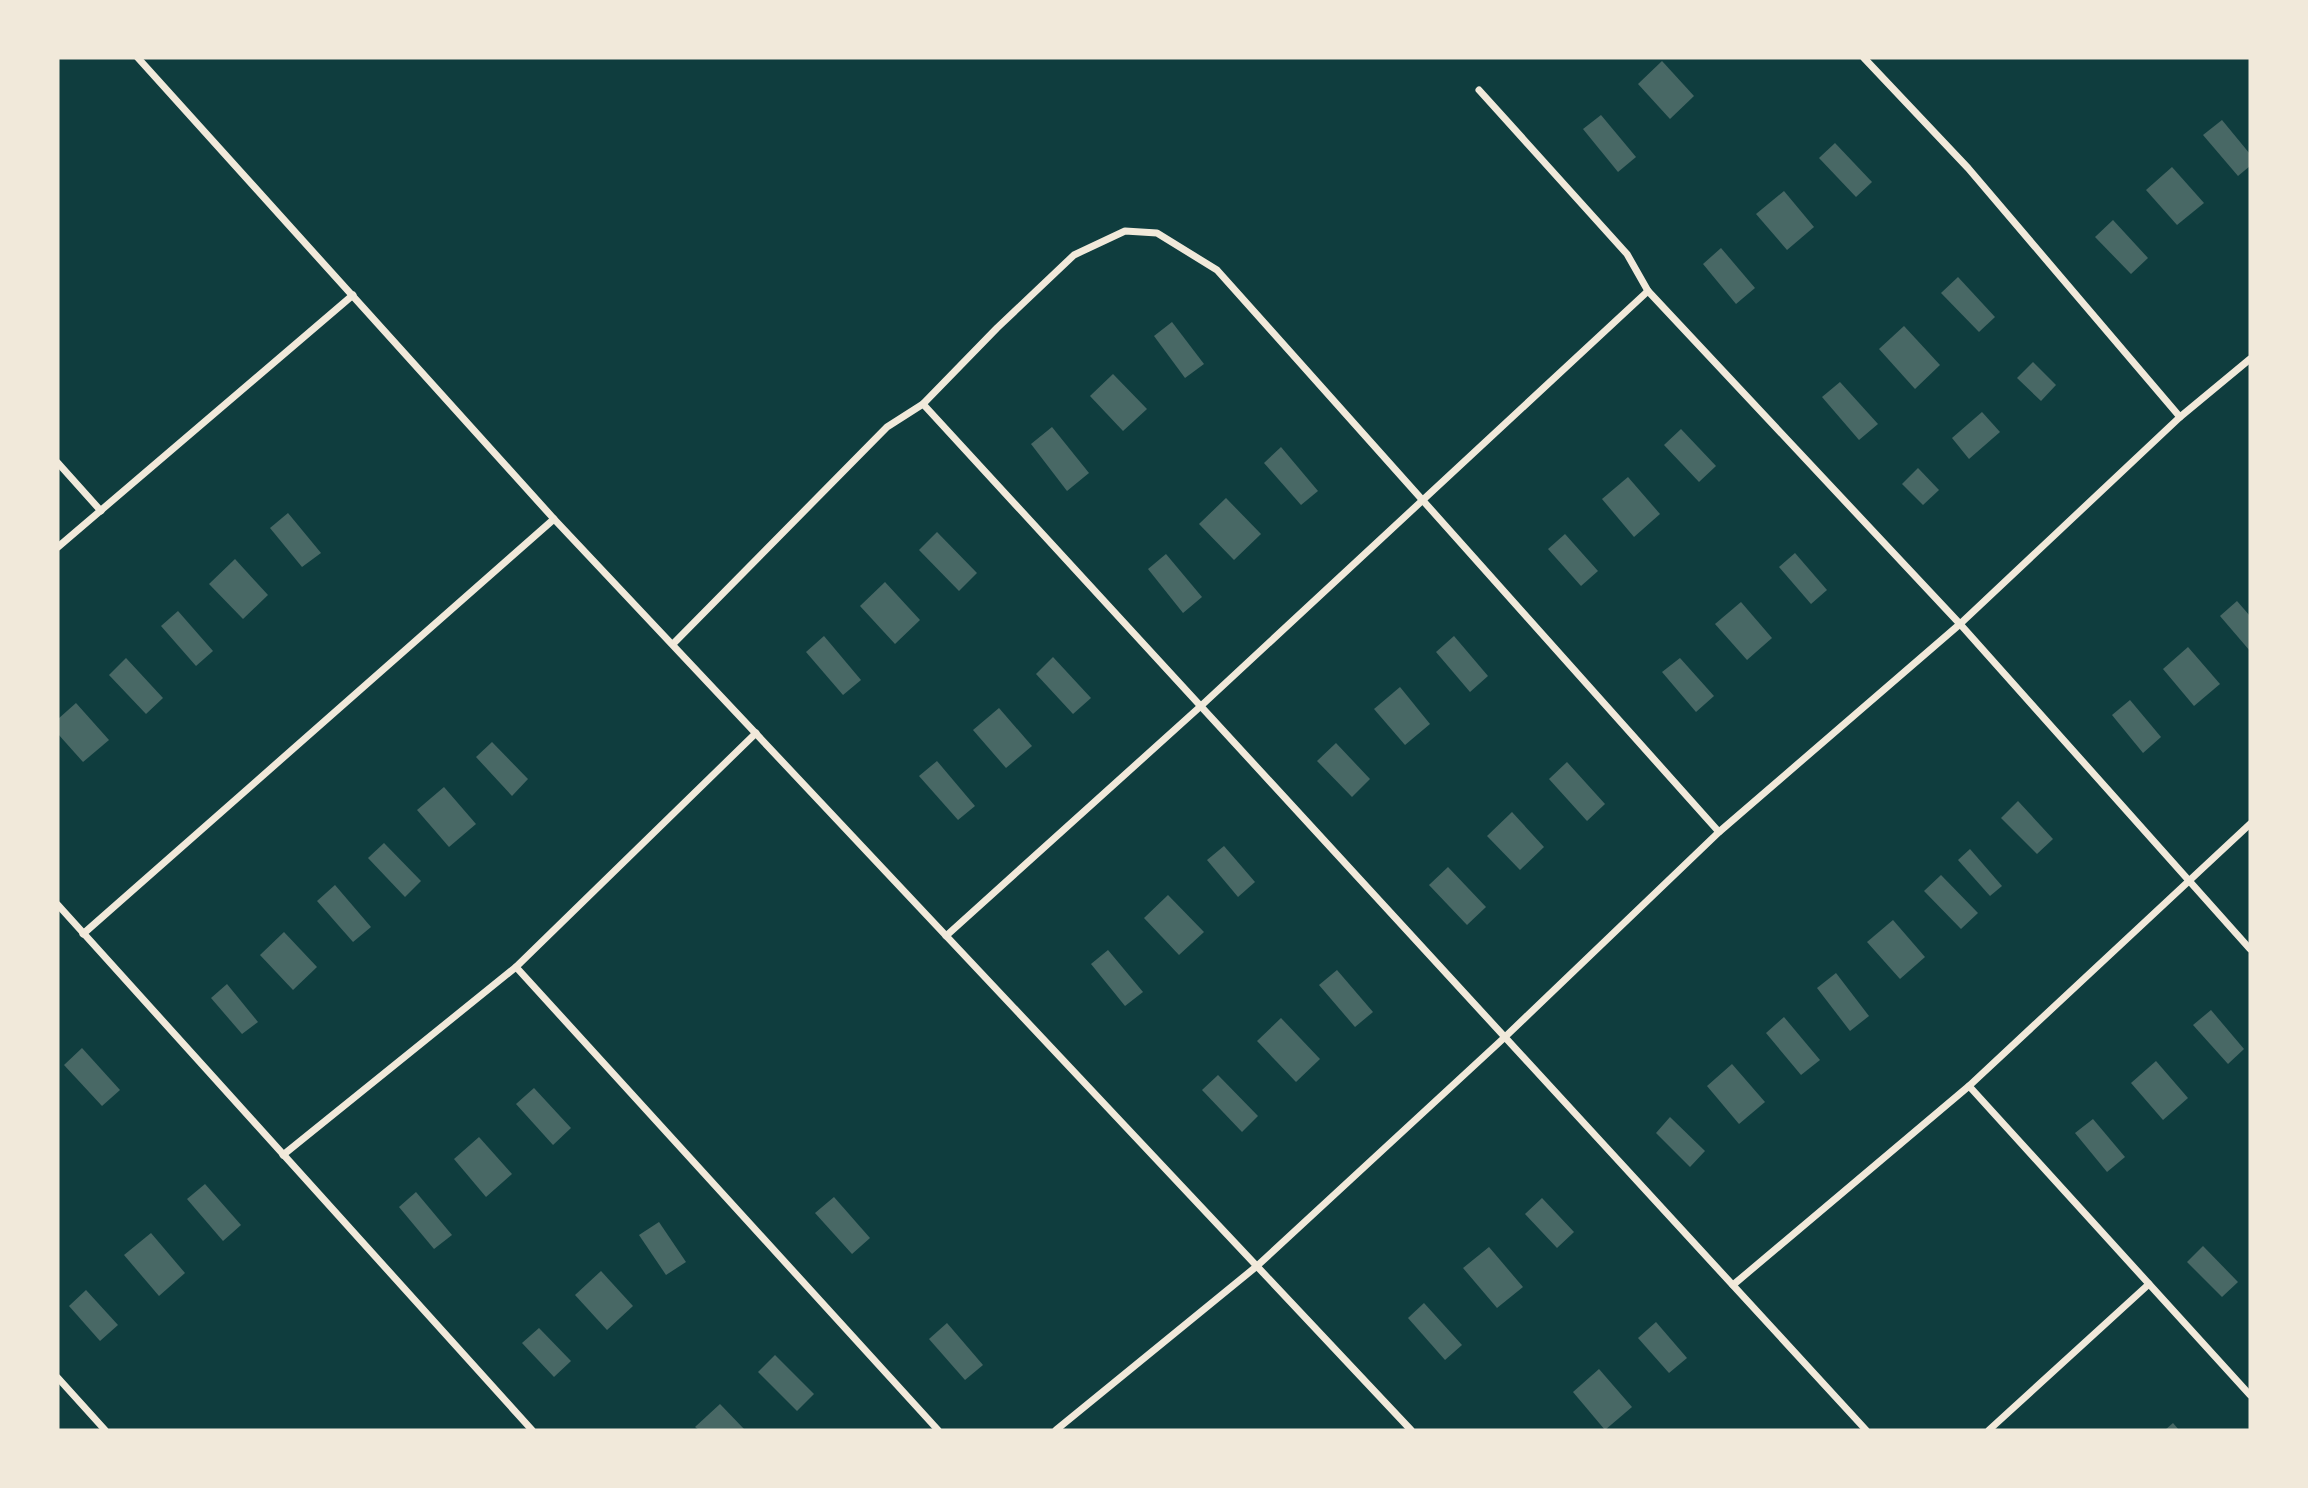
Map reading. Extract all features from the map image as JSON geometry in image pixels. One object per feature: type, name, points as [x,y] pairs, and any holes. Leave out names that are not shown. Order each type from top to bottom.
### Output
[{"type":"street","points":[[138,58],[554,519],[1411,1430]]},
{"type":"street","points":[[1864,58],[1968,168],[2180,417]]},
{"type":"street","points":[[1479,90],[1627,254],[1647,291],[1960,624],[2250,949]]},
{"type":"street","points":[[673,644],[887,427],[923,404],[1074,255],[1125,231],[1157,233],[1217,270],[1719,832]]},
{"type":"street","points":[[946,936],[1201,706],[1647,291]]},
{"type":"street","points":[[58,547],[353,295]]},
{"type":"street","points":[[1056,1430],[1257,1266],[1505,1037],[1719,832],[1960,624],[2180,417],[2250,359]]},
{"type":"street","points":[[923,404],[1866,1430]]},
{"type":"street","points":[[58,463],[101,511]]},
{"type":"street","points":[[83,934],[554,519]]},
{"type":"street","points":[[283,1155],[516,967],[756,733]]},
{"type":"street","points":[[1733,1285],[1969,1086],[2250,824]]},
{"type":"street","points":[[58,905],[532,1430]]},
{"type":"street","points":[[516,967],[938,1430]]},
{"type":"street","points":[[1969,1086],[2250,1395]]},
{"type":"street","points":[[1989,1430],[2149,1284]]},
{"type":"street","points":[[58,1378],[105,1430]]},
{"type":"building","points":[[1662,61],[1694,96],[1670,119],[1638,84]]},
{"type":"building","points":[[1601,115],[1636,157],[1618,172],[1583,129]]},
{"type":"building","points":[[2222,120],[2250,154],[2250,166],[2238,176],[2203,135]]},
{"type":"building","points":[[1835,143],[1872,182],[1856,197],[1819,158]]},
{"type":"building","points":[[2172,167],[2204,203],[2177,225],[2146,190]]},
{"type":"building","points":[[1784,191],[1814,227],[1787,250],[1756,214]]},
{"type":"building","points":[[2113,220],[2148,258],[2131,274],[2095,237]]},
{"type":"building","points":[[1721,248],[1755,288],[1736,304],[1703,264]]},
{"type":"building","points":[[1958,277],[1995,317],[1979,332],[1941,293]]},
{"type":"building","points":[[1172,322],[1204,364],[1185,378],[1154,336]]},
{"type":"building","points":[[1904,326],[1940,365],[1915,389],[1879,349]]},
{"type":"building","points":[[2033,362],[2056,385],[2041,401],[2017,378]]},
{"type":"building","points":[[1113,374],[1147,409],[1123,431],[1090,396]]},
{"type":"building","points":[[1840,382],[1878,424],[1859,440],[1822,397]]},
{"type":"building","points":[[1982,412],[2000,432],[1969,459],[1952,438]]},
{"type":"building","points":[[1052,427],[1089,473],[1067,491],[1031,444]]},
{"type":"building","points":[[1681,429],[1716,466],[1699,482],[1664,445]]},
{"type":"building","points":[[1281,447],[1318,491],[1301,505],[1264,463]]},
{"type":"building","points":[[1918,468],[1939,490],[1923,505],[1902,484]]},
{"type":"building","points":[[1628,477],[1660,514],[1634,537],[1602,499]]},
{"type":"building","points":[[1226,498],[1261,534],[1234,560],[1199,524]]},
{"type":"building","points":[[288,513],[321,553],[302,567],[270,528]]},
{"type":"building","points":[[937,532],[977,573],[959,591],[919,550]]},
{"type":"building","points":[[1565,534],[1598,571],[1581,586],[1548,549]]},
{"type":"building","points":[[1795,553],[1827,590],[1811,604],[1779,567]]},
{"type":"building","points":[[1166,554],[1202,597],[1183,613],[1148,569]]},
{"type":"building","points":[[235,559],[268,595],[243,619],[209,584]]},
{"type":"building","points":[[885,582],[920,620],[895,644],[860,606]]},
{"type":"building","points":[[2237,601],[2250,616],[2250,651],[2220,616]]},
{"type":"building","points":[[1741,602],[1772,638],[1747,660],[1715,624]]},
{"type":"building","points":[[178,611],[213,651],[196,666],[161,626]]},
{"type":"building","points":[[824,636],[861,680],[843,695],[806,652]]},
{"type":"building","points":[[1454,636],[1488,676],[1470,692],[1436,652]]},
{"type":"building","points":[[2188,647],[2220,684],[2194,706],[2163,669]]},
{"type":"building","points":[[1053,657],[1091,698],[1073,714],[1036,674]]},
{"type":"building","points":[[126,658],[163,698],[146,714],[109,675]]},
{"type":"building","points":[[1680,658],[1714,696],[1696,712],[1662,672]]},
{"type":"building","points":[[1400,687],[1430,724],[1405,745],[1374,709]]},
{"type":"building","points":[[2130,700],[2161,737],[2143,753],[2112,715]]},
{"type":"building","points":[[76,703],[109,740],[83,762],[58,734],[58,719]]},
{"type":"building","points":[[999,708],[1032,746],[1006,768],[973,730]]},
{"type":"building","points":[[492,742],[528,779],[512,796],[476,757]]},
{"type":"building","points":[[1336,743],[1370,779],[1352,797],[1317,761]]},
{"type":"building","points":[[937,761],[975,806],[958,820],[919,776]]},
{"type":"building","points":[[1567,762],[1605,804],[1587,821],[1549,779]]},
{"type":"building","points":[[444,787],[476,824],[449,847],[417,810]]},
{"type":"building","points":[[2018,801],[2053,839],[2037,854],[2001,818]]},
{"type":"building","points":[[1512,812],[1544,847],[1520,870],[1487,836]]},
{"type":"building","points":[[384,843],[421,881],[405,897],[368,858]]},
{"type":"building","points":[[1224,846],[1255,882],[1238,897],[1207,860]]},
{"type":"building","points":[[1970,849],[2002,886],[1990,896],[1958,860]]},
{"type":"building","points":[[1448,867],[1486,907],[1467,925],[1429,885]]},
{"type":"building","points":[[1941,875],[1978,913],[1961,929],[1924,891]]},
{"type":"building","points":[[335,885],[371,927],[353,942],[317,901]]},
{"type":"building","points":[[1168,895],[1204,932],[1179,955],[1144,918]]},
{"type":"building","points":[[1893,920],[1925,957],[1900,979],[1867,942]]},
{"type":"building","points":[[284,932],[317,967],[293,990],[260,955]]},
{"type":"building","points":[[1108,950],[1143,992],[1125,1006],[1091,964]]},
{"type":"building","points":[[1337,970],[1373,1012],[1355,1027],[1319,985]]},
{"type":"building","points":[[1836,973],[1869,1016],[1850,1031],[1817,988]]},
{"type":"building","points":[[227,984],[258,1022],[242,1034],[211,998]]},
{"type":"building","points":[[2211,1010],[2244,1049],[2228,1064],[2193,1025]]},
{"type":"building","points":[[1784,1017],[1820,1060],[1801,1075],[1766,1033]]},
{"type":"building","points":[[1281,1018],[1320,1059],[1296,1082],[1257,1041]]},
{"type":"building","points":[[82,1048],[120,1090],[102,1106],[64,1065]]},
{"type":"building","points":[[2156,1061],[2188,1098],[2163,1120],[2131,1083]]},
{"type":"building","points":[[1732,1064],[1765,1102],[1739,1124],[1707,1086]]},
{"type":"building","points":[[1218,1075],[1258,1116],[1242,1132],[1202,1090]]},
{"type":"building","points":[[534,1088],[571,1128],[553,1145],[516,1104]]},
{"type":"building","points":[[1670,1117],[1705,1151],[1690,1167],[1656,1133]]},
{"type":"building","points":[[2093,1119],[2125,1157],[2107,1172],[2075,1133]]},
{"type":"building","points":[[479,1137],[512,1174],[486,1197],[454,1159]]},
{"type":"building","points":[[205,1184],[241,1225],[223,1241],[187,1199]]},
{"type":"building","points":[[416,1192],[452,1235],[434,1249],[399,1207]]},
{"type":"building","points":[[834,1197],[870,1238],[852,1254],[815,1213]]},
{"type":"building","points":[[1542,1198],[1574,1232],[1557,1248],[1525,1214]]},
{"type":"building","points":[[659,1222],[686,1262],[666,1275],[639,1235]]},
{"type":"building","points":[[151,1233],[185,1273],[159,1296],[124,1255]]},
{"type":"building","points":[[2203,1246],[2238,1282],[2222,1297],[2187,1262]]},
{"type":"building","points":[[1489,1247],[1523,1287],[1497,1308],[1463,1268]]},
{"type":"building","points":[[601,1271],[633,1306],[607,1330],[575,1295]]},
{"type":"building","points":[[86,1290],[118,1325],[100,1341],[69,1306]]},
{"type":"building","points":[[1424,1303],[1462,1345],[1445,1360],[1408,1318]]},
{"type":"building","points":[[1656,1322],[1687,1358],[1669,1373],[1638,1338]]},
{"type":"building","points":[[947,1323],[983,1365],[965,1380],[929,1339]]},
{"type":"building","points":[[539,1328],[571,1361],[554,1377],[522,1343]]},
{"type":"building","points":[[775,1355],[814,1394],[797,1411],[758,1372]]},
{"type":"building","points":[[1599,1369],[1632,1407],[1605,1430],[1573,1392]]},
{"type":"building","points":[[720,1404],[745,1430],[699,1430],[695,1427]]},
{"type":"building","points":[[2173,1423],[2179,1430],[2165,1430]]}]
